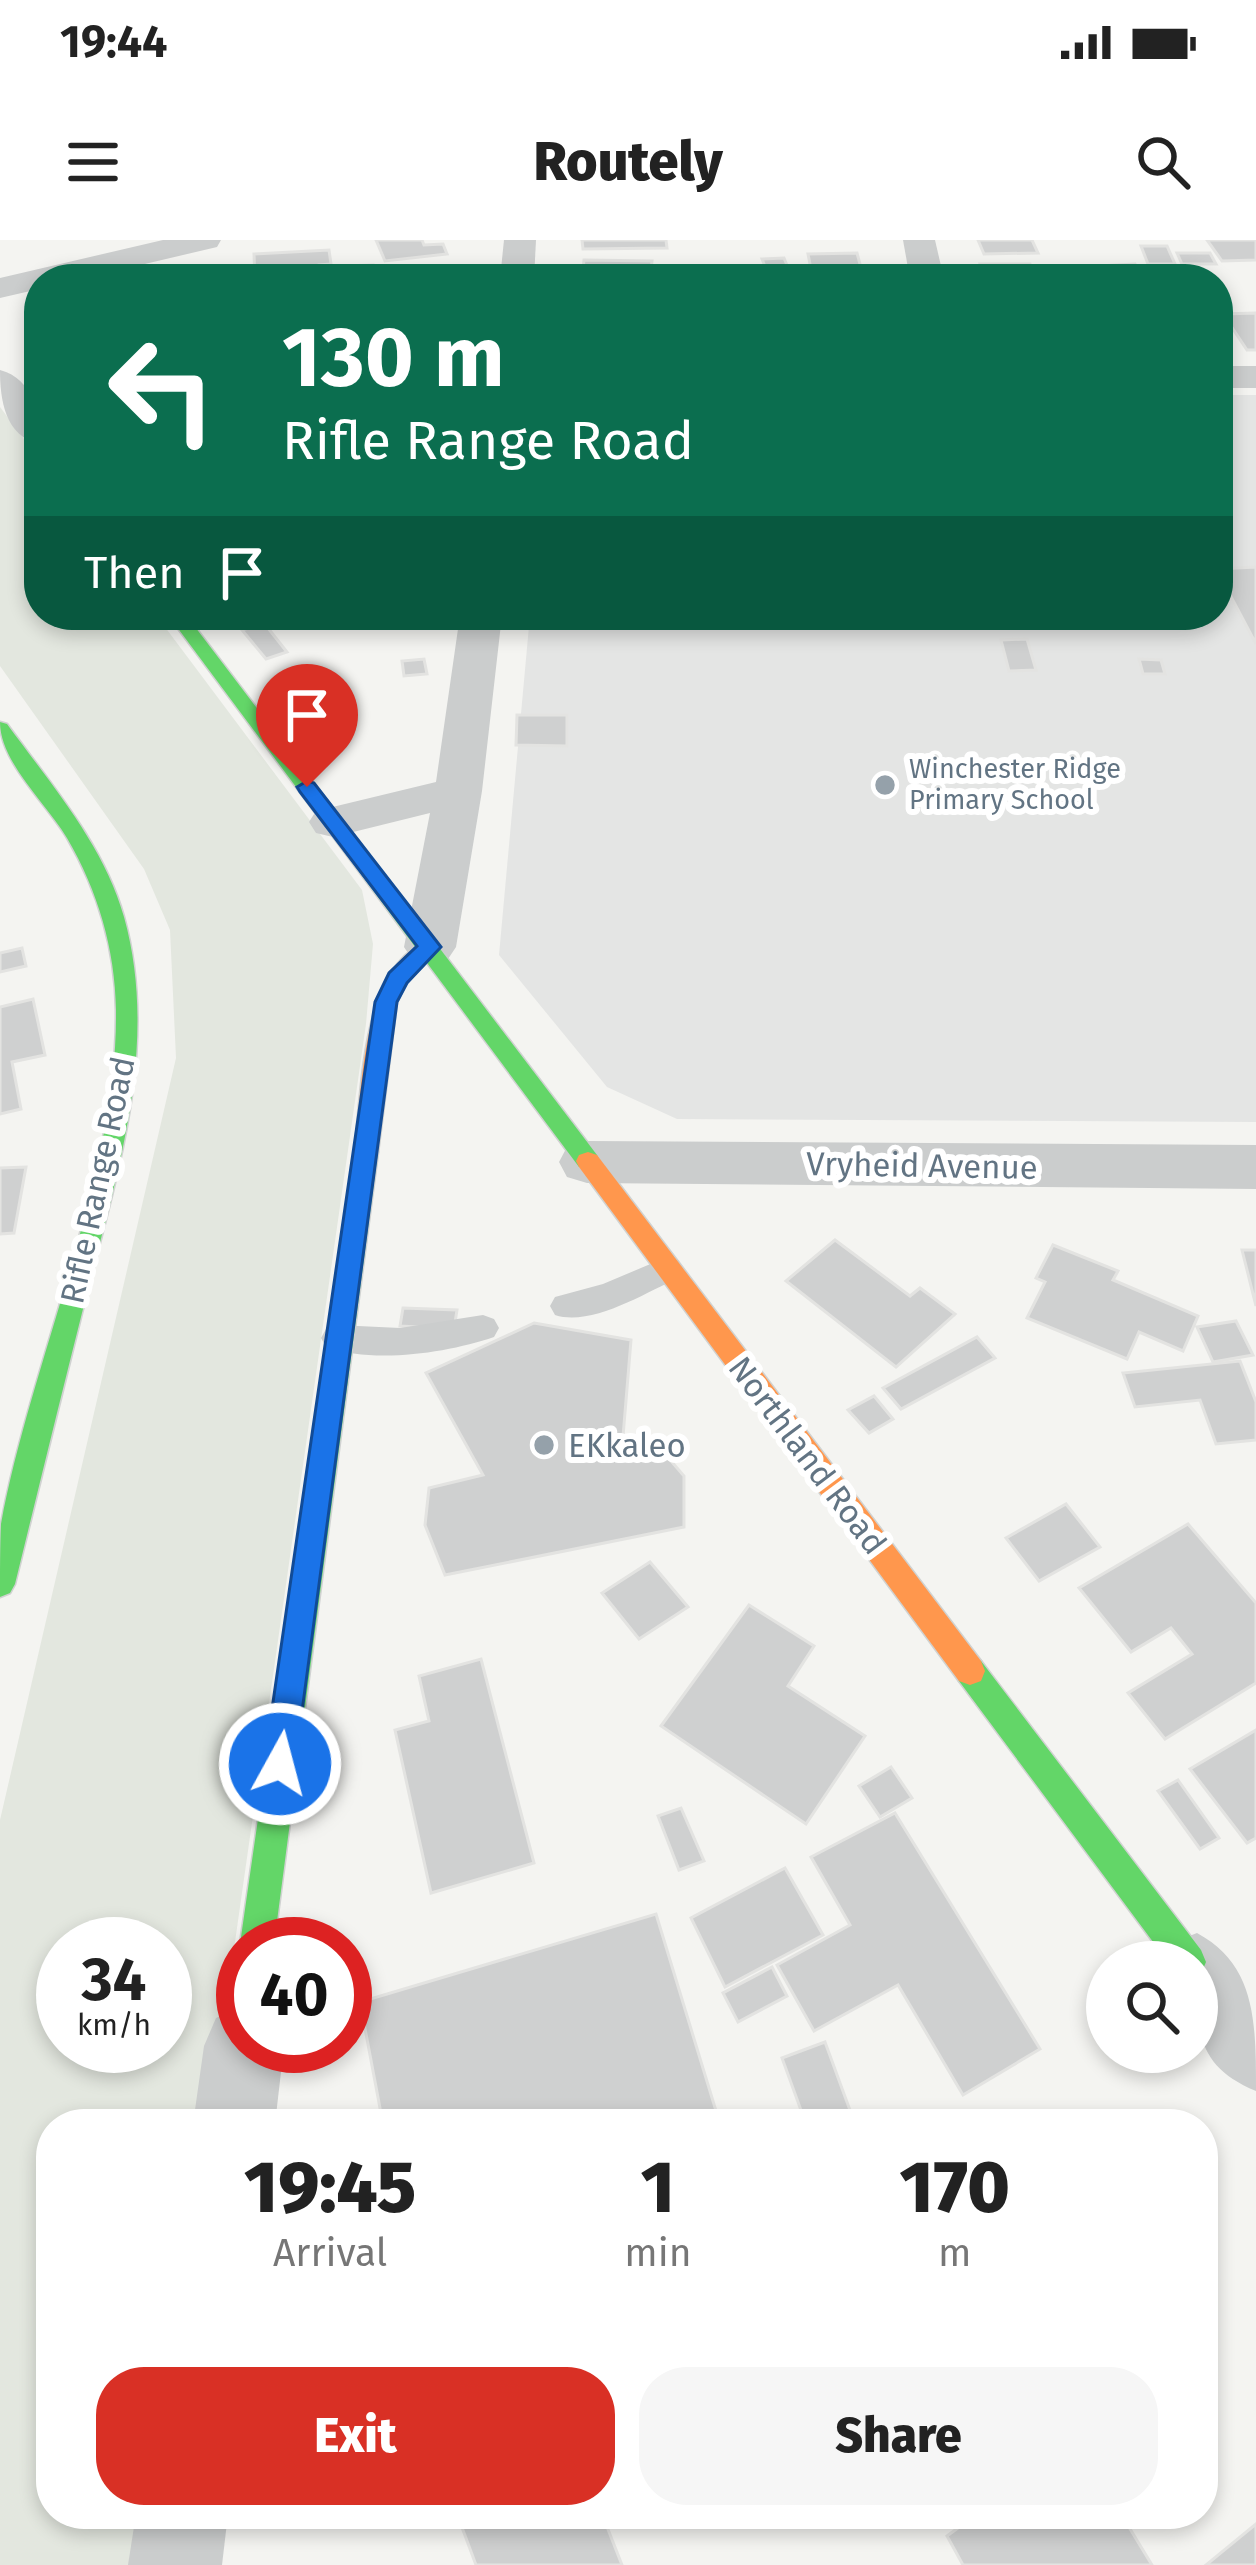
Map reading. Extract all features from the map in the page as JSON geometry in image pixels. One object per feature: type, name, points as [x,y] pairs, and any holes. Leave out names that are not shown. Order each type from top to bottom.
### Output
[{"type":"street","points":[[103,264],[206,240]]},
{"type":"street","points":[[0,381],[24,413]]},
{"type":"street","points":[[188,630],[430,947]]},
{"type":"street","points":[[261,1917],[386,1002],[397,979],[430,947],[458,791],[479,630]]},
{"type":"street","name":"Rifle Range Road","points":[[0,728],[80,848],[114,914],[125,986],[126,1033],[104,1176],[0,1584]]},
{"type":"street","points":[[333,821],[458,791]]},
{"type":"street","name":"Northland Road","points":[[430,947],[1174,1941]]},
{"type":"street","name":"Vryheid Avenue","points":[[587,1162],[1256,1167]]},
{"type":"street","points":[[1218,2000],[1256,2051]]},
{"type":"street","points":[[236,2109],[241,2073]]},
{"type":"street","points":[[175,2565],[180,2529]]},
{"type":"lane","points":[[566,1306],[610,1295],[668,1269]]},
{"type":"lane","points":[[337,1338],[400,1341],[484,1328]]},
{"type":"shaded area","name":"Winchester Ridge Primary School","points":[[1233,395],[1256,395],[1256,1122],[677,1119],[607,1087],[499,955],[529,630],[1233,630]]},
{"type":"shaded area","points":[[0,407],[24,439],[24,630],[167,630],[362,890],[373,944],[366,1024],[239,1917],[216,1917],[216,2073],[211,2109],[36,2109],[36,2529],[151,2529],[146,2565],[0,2565],[0,1820],[176,1058],[170,930],[144,869],[0,666]]},
{"type":"building","points":[[376,240],[443,244],[447,254],[385,261]]},
{"type":"building","points":[[582,240],[666,240],[667,248],[583,249]]},
{"type":"building","points":[[978,240],[1032,240],[1038,253],[984,254]]},
{"type":"building","points":[[1207,240],[1256,240],[1256,260],[1222,261]]},
{"type":"building","points":[[1141,246],[1167,246],[1175,264],[1148,264]]},
{"type":"building","points":[[329,250],[331,264],[254,264],[254,254]]},
{"type":"building","points":[[857,253],[860,264],[810,264],[808,254]]},
{"type":"building","points":[[1177,253],[1210,253],[1216,264],[1182,264]]},
{"type":"building","points":[[784,258],[786,264],[764,264],[762,259]]},
{"type":"building","points":[[584,260],[652,261],[652,264],[584,264]]},
{"type":"building","points":[[1256,313],[1256,350],[1247,350],[1233,329],[1233,314]]},
{"type":"building","points":[[1256,567],[1256,644],[1233,600],[1233,568]]},
{"type":"building","points":[[242,630],[270,630],[287,652],[266,659]]},
{"type":"building","points":[[1027,639],[1036,670],[1009,671],[1001,640]]},
{"type":"building","points":[[424,659],[427,674],[404,676],[402,661]]},
{"type":"building","points":[[1139,659],[1161,660],[1165,674],[1143,674]]},
{"type":"building","points":[[517,715],[567,715],[567,746],[516,745]]},
{"type":"building","points":[[22,948],[26,966],[0,972],[0,953]]},
{"type":"building","points":[[33,999],[45,1055],[12,1062],[21,1109],[0,1114],[0,1007]]},
{"type":"building","points":[[26,1167],[14,1233],[0,1234],[0,1168]]},
{"type":"building","points":[[835,1240],[910,1296],[920,1288],[955,1314],[896,1367],[786,1281]]},
{"type":"building","points":[[1053,1245],[1118,1271],[1113,1280],[1198,1316],[1183,1351],[1139,1332],[1127,1359],[1027,1318],[1045,1282],[1036,1278]]},
{"type":"building","points":[[1242,1250],[1256,1250],[1256,1306]]},
{"type":"building","points":[[403,1308],[457,1310],[454,1329],[400,1326]]},
{"type":"building","points":[[1236,1321],[1253,1355],[1213,1362],[1197,1327]]},
{"type":"building","name":"EKkaleo","points":[[534,1323],[631,1340],[622,1449],[653,1440],[684,1476],[684,1527],[445,1575],[425,1525],[429,1488],[483,1475],[426,1373]]},
{"type":"building","points":[[977,1337],[995,1358],[901,1409],[883,1388]]},
{"type":"building","points":[[1240,1361],[1256,1402],[1256,1440],[1216,1444],[1200,1400],[1135,1407],[1123,1373]]},
{"type":"building","points":[[874,1396],[893,1419],[869,1433],[848,1410]]},
{"type":"building","points":[[1066,1504],[1100,1547],[1039,1581],[1006,1538]]},
{"type":"building","points":[[1188,1524],[1256,1603],[1256,1683],[1165,1739],[1128,1693],[1192,1654],[1171,1628],[1131,1652],[1079,1588]]},
{"type":"building","points":[[650,1562],[688,1607],[639,1639],[602,1593]]},
{"type":"building","points":[[749,1605],[814,1646],[788,1686],[865,1736],[806,1824],[661,1726]]},
{"type":"building","points":[[481,1659],[534,1863],[431,1893],[395,1730],[429,1721],[419,1676]]},
{"type":"building","points":[[1256,1730],[1256,1838],[1247,1843],[1190,1769]]},
{"type":"building","points":[[891,1767],[912,1798],[880,1817],[859,1786]]},
{"type":"building","points":[[1178,1780],[1219,1838],[1200,1849],[1158,1791]]},
{"type":"building","points":[[681,1808],[704,1861],[679,1870],[658,1816]]},
{"type":"building","points":[[895,1813],[1040,2049],[963,2095],[898,1985],[814,2031],[777,1965],[850,1925],[811,1857]]},
{"type":"building","points":[[785,1868],[823,1935],[725,1987],[691,1918]]},
{"type":"building","points":[[656,1914],[715,2109],[380,2109],[372,2066],[372,1998]]},
{"type":"building","points":[[772,1967],[787,1996],[738,2022],[723,1993]]},
{"type":"building","points":[[825,2042],[850,2109],[801,2109],[782,2058]]},
{"type":"building","points":[[1256,2524],[1256,2565],[1206,2565]]},
{"type":"building","points":[[463,2529],[608,2529],[622,2565],[476,2565]]},
{"type":"building","points":[[957,2529],[1130,2529],[1152,2565],[963,2565],[947,2536]]},
{"type":"traffic: fast","points":[[188,630],[588,1161]]},
{"type":"traffic: fast","points":[[0,728],[64,817],[104,889],[124,962],[127,1011],[125,1060],[108,1158],[0,1584]]},
{"type":"traffic: fast","points":[[261,1917],[366,1152]]},
{"type":"traffic: fast","points":[[970,1671],[1173,1941]]},
{"type":"traffic: slow","points":[[366,1152],[386,1002],[397,979],[430,947]]},
{"type":"traffic: slow","points":[[588,1161],[970,1671]]},
{"type":"place","name":"Winchester Ridge Primary School","points":[[885,785]]},
{"type":"place","name":"EKkaleo","points":[[544,1445]]},
{"type":"route","points":[[280,1764],[386,1002],[397,979],[430,947],[307,787]]}]
